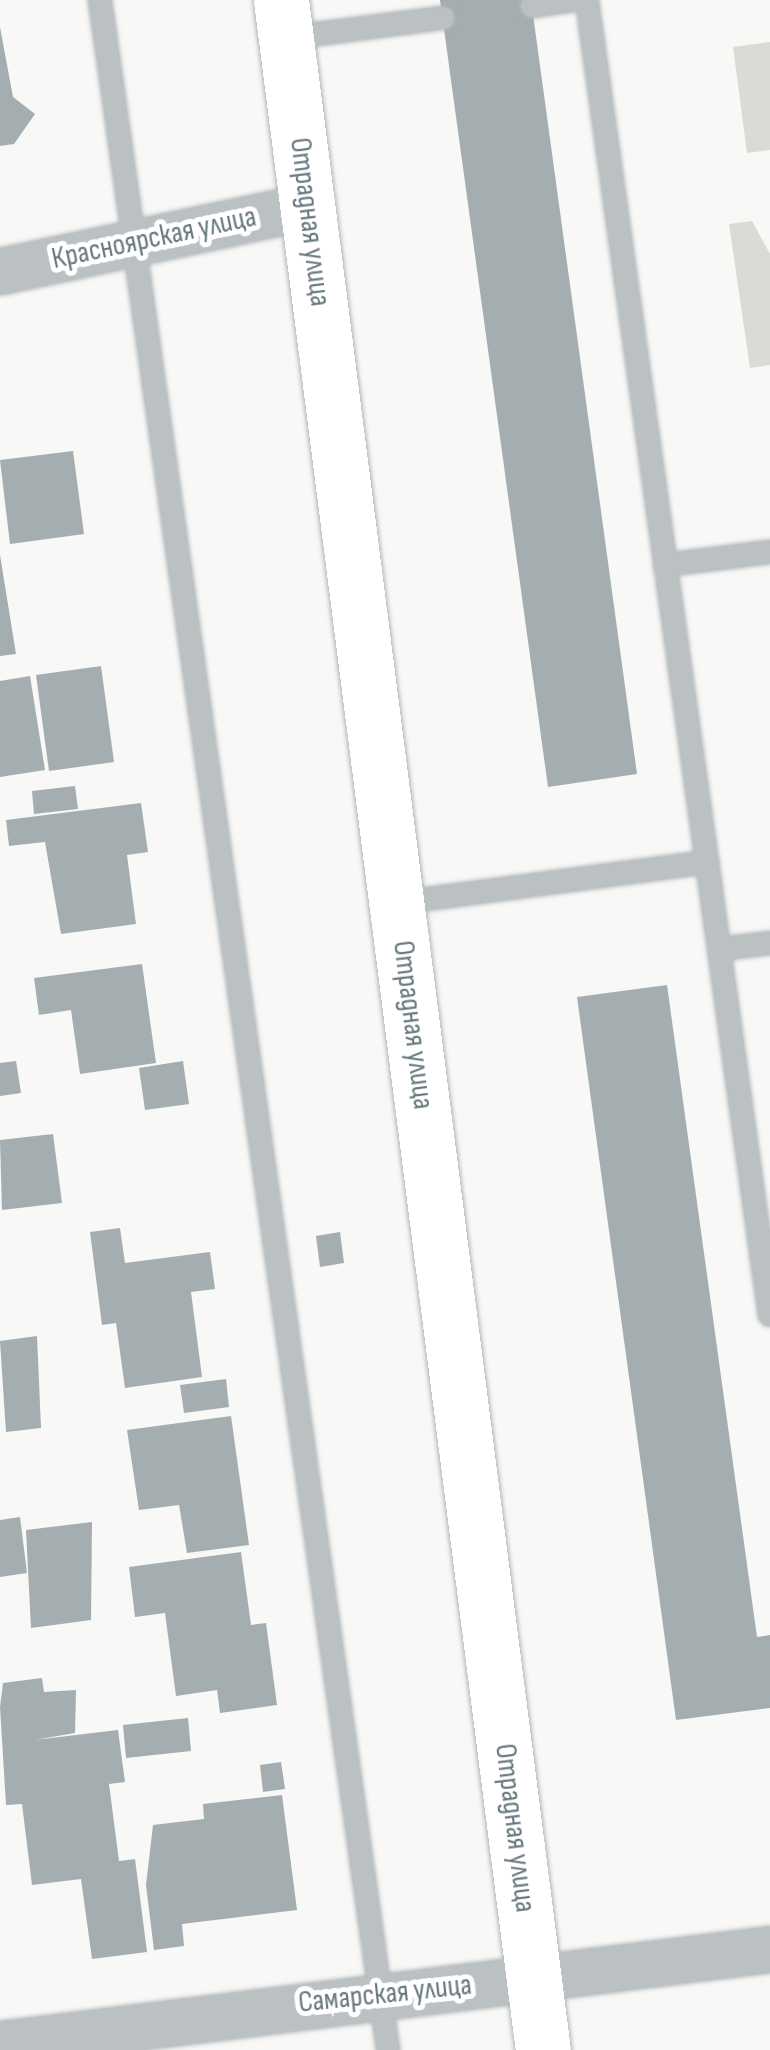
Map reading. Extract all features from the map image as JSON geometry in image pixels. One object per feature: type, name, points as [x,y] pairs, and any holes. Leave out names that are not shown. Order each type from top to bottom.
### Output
[{"type":"street","name":"Отрадная улица","points":[[284,19],[543,2050]]},
{"type":"street","name":"Красноярская улица","points":[[0,270],[308,206]]},
{"type":"street","name":"Самарская улица","points":[[0,2044],[380,1991],[534,1980],[770,1949]]},
{"type":"lane","points":[[100,0],[130,244],[388,2050]]},
{"type":"lane","points":[[532,6],[574,0]]},
{"type":"lane","points":[[588,0],[770,1315]]},
{"type":"lane","points":[[284,19],[442,18]]},
{"type":"lane","points":[[665,565],[770,552]]},
{"type":"lane","points":[[397,903],[707,862]]},
{"type":"lane","points":[[720,949],[770,943]]},
{"type":"shaded area","points":[[770,42],[770,150],[747,153],[733,47]]},
{"type":"shaded area","points":[[752,221],[770,254],[770,365],[750,368],[729,224]]},
{"type":"building","points":[[440,0],[531,0],[637,774],[548,787]]},
{"type":"building","points":[[0,27],[13,97],[35,114],[14,144],[0,146]]},
{"type":"building","points":[[73,451],[84,534],[10,544],[0,460]]},
{"type":"building","points":[[0,555],[16,654],[0,656]]},
{"type":"building","points":[[101,666],[114,762],[49,771],[36,675]]},
{"type":"building","points":[[30,676],[45,770],[0,777],[0,681]]},
{"type":"building","points":[[75,786],[78,809],[34,814],[32,791]]},
{"type":"building","points":[[141,803],[148,852],[127,855],[136,924],[61,934],[45,842],[9,846],[6,820]]},
{"type":"building","points":[[142,964],[156,1063],[80,1074],[71,1010],[39,1015],[34,978]]},
{"type":"building","points":[[667,985],[757,1637],[770,1635],[770,1708],[676,1720],[577,997]]},
{"type":"building","points":[[16,1061],[21,1093],[0,1096],[0,1063]]},
{"type":"building","points":[[183,1061],[189,1104],[145,1110],[139,1068]]},
{"type":"building","points":[[53,1134],[62,1203],[2,1210],[0,1140]]},
{"type":"building","points":[[120,1228],[125,1263],[210,1252],[215,1289],[191,1292],[202,1377],[125,1388],[116,1323],[102,1325],[90,1232]]},
{"type":"building","points":[[340,1232],[344,1263],[320,1267],[316,1236]]},
{"type":"building","points":[[37,1336],[41,1428],[6,1432],[0,1341]]},
{"type":"building","points":[[226,1379],[229,1407],[184,1413],[180,1385]]},
{"type":"building","points":[[231,1416],[249,1545],[187,1553],[179,1505],[139,1510],[127,1430]]},
{"type":"building","points":[[20,1517],[27,1573],[0,1577],[0,1520]]},
{"type":"building","points":[[92,1522],[91,1620],[31,1628],[26,1530]]},
{"type":"building","points":[[241,1552],[251,1625],[266,1623],[277,1705],[220,1713],[217,1690],[176,1696],[165,1613],[135,1617],[129,1567]]},
{"type":"building","points":[[42,1678],[44,1692],[76,1690],[75,1733],[34,1740],[118,1730],[125,1782],[109,1784],[119,1861],[135,1859],[147,1952],[92,1959],[81,1879],[32,1885],[22,1804],[6,1805],[0,1707],[3,1683]]},
{"type":"building","points":[[188,1718],[191,1751],[126,1758],[123,1725]]},
{"type":"building","points":[[281,1762],[285,1789],[263,1792],[260,1765]]},
{"type":"building","points":[[282,1795],[297,1910],[182,1924],[184,1946],[154,1950],[146,1885],[153,1825],[204,1819],[203,1804]]}]
